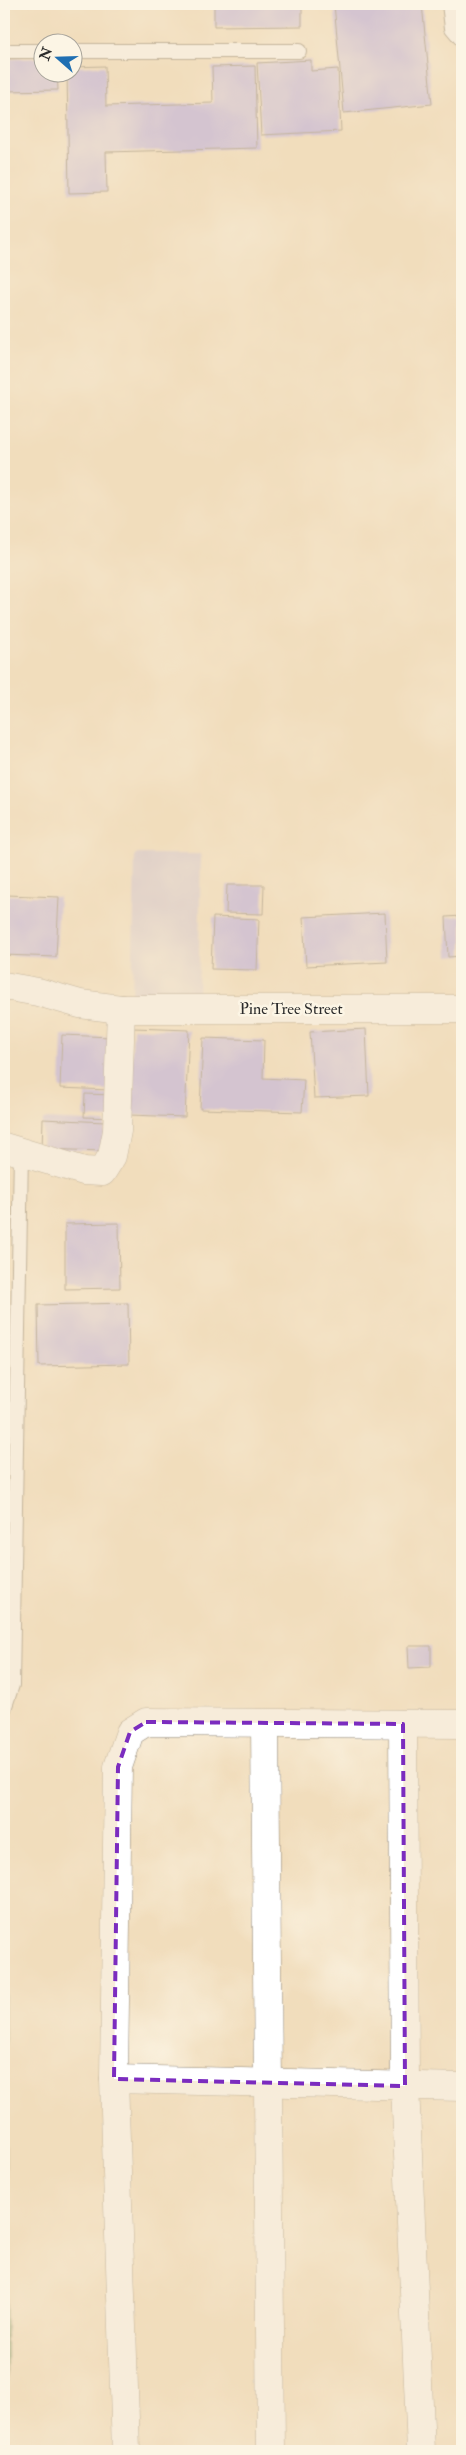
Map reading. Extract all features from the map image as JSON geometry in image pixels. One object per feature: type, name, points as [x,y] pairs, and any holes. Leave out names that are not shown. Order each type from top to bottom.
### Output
[{"type":"street","name":"Pine Tree Street","points":[[4,986],[38,992],[80,1004],[121,1009],[462,1009]]},
{"type":"street","points":[[12,1149],[84,1171],[102,1172],[112,1156],[117,1131],[121,1009]]},
{"type":"street","points":[[126,2451],[114,2079],[118,1767],[130,1732],[146,1722],[462,1724]]},
{"type":"street","points":[[265,1724],[271,2451]]},
{"type":"street","points":[[403,1724],[405,2086],[421,2451]]},
{"type":"street","points":[[114,2079],[462,2087]]},
{"type":"lane","points":[[449,4],[452,28],[462,40]]},
{"type":"lane","points":[[4,51],[32,51]]},
{"type":"lane","points":[[82,51],[299,51]]},
{"type":"lane","points":[[4,1709],[12,1685],[12,1149]]},
{"type":"highlighted area","points":[[146,1722],[403,1724],[405,2086],[114,2079],[118,1767],[130,1732]]},
{"type":"shaded area","points":[[135,854],[201,854],[198,1002],[132,1002]]},
{"type":"green space","points":[[4,1823],[7,2451],[4,2451]]},
{"type":"building","points":[[214,4],[302,4],[302,26],[214,27]]},
{"type":"building","points":[[334,4],[422,4],[432,104],[344,113]]},
{"type":"building","points":[[32,58],[32,82],[58,82],[58,90],[4,91],[4,59]]},
{"type":"building","points":[[311,60],[311,71],[338,69],[341,131],[261,135],[257,63]]},
{"type":"building","points":[[105,66],[106,106],[213,103],[212,67],[255,66],[257,148],[106,152],[107,192],[69,193],[67,82],[82,82],[82,67]]},
{"type":"building","points":[[227,885],[264,885],[263,914],[226,913]]},
{"type":"building","points":[[7,895],[59,897],[56,957],[4,955]]},
{"type":"building","points":[[385,913],[387,962],[306,966],[303,917]]},
{"type":"building","points":[[462,916],[462,956],[448,957],[446,917]]},
{"type":"building","points":[[213,917],[259,919],[257,970],[211,969]]},
{"type":"building","points":[[133,1028],[189,1030],[185,1117],[129,1115]]},
{"type":"building","points":[[366,1029],[369,1096],[314,1098],[310,1032]]},
{"type":"building","points":[[62,1035],[112,1037],[109,1090],[60,1088]]},
{"type":"building","points":[[203,1038],[264,1040],[263,1078],[304,1080],[302,1112],[200,1109]]},
{"type":"building","points":[[85,1094],[113,1095],[112,1118],[84,1117]]},
{"type":"building","points":[[43,1119],[105,1122],[104,1151],[42,1149]]},
{"type":"building","points":[[119,1223],[120,1288],[65,1289],[65,1224]]},
{"type":"building","points":[[128,1303],[129,1364],[39,1366],[38,1305]]},
{"type":"building","points":[[408,1646],[431,1646],[431,1667],[409,1668]]}]
